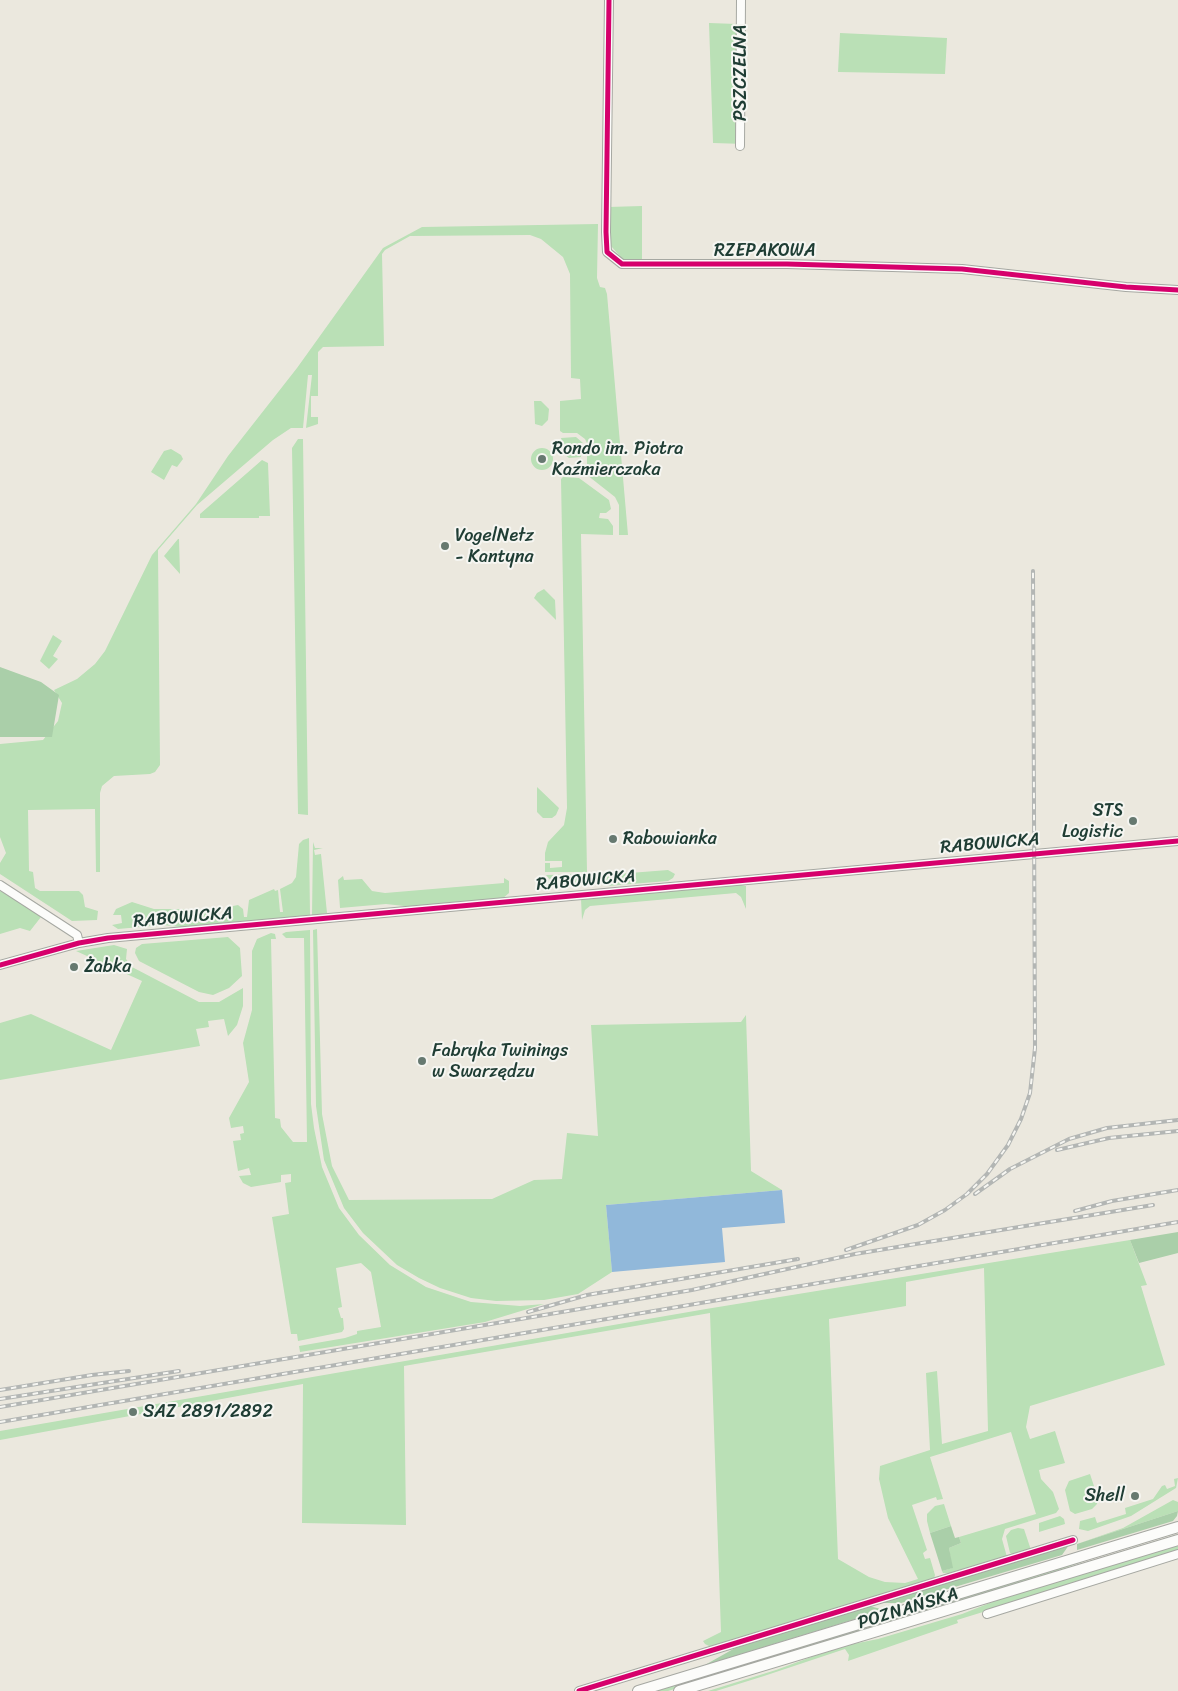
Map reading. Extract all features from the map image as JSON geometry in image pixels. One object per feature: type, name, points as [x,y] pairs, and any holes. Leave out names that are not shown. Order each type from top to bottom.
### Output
[{"type":"main road","name":"POZNAŃSKA","points":[[638,1691],[1178,1527]]},
{"type":"main road","name":"POZNAŃSKA","points":[[680,1691],[1178,1540]]},
{"type":"street","name":"RZEPAKOWA","points":[[609,0],[606,232],[608,252],[613,259],[622,264],[787,264],[962,269],[1126,287],[1178,290]]},
{"type":"street","name":"PSZCZELNA","points":[[740,146],[741,0]]},
{"type":"street","name":"RABOWICKA","points":[[0,965],[79,943],[183,931],[1178,841]]},
{"type":"street","points":[[0,885],[77,935],[79,943]]},
{"type":"street","points":[[1162,1532],[1178,1522]]},
{"type":"street","points":[[579,1691],[1074,1540]]},
{"type":"street","points":[[987,1614],[1178,1554]]},
{"type":"green space","points":[[744,20],[745,144],[713,143],[709,23],[737,24]]},
{"type":"green space","points":[[840,33],[947,38],[945,74],[838,72]]},
{"type":"green space","points":[[642,206],[642,262],[625,262],[611,246],[608,207]]},
{"type":"green space","points":[[598,224],[597,278],[600,287],[605,288],[607,294],[628,535],[619,535],[619,505],[615,497],[587,475],[587,443],[585,439],[577,433],[563,433],[560,431],[560,401],[581,399],[580,379],[571,378],[570,274],[563,257],[541,239],[530,235],[410,236],[385,250],[382,254],[384,346],[323,347],[318,352],[318,396],[311,396],[311,417],[318,417],[318,424],[306,428],[312,375],[308,375],[303,428],[291,428],[273,440],[197,505],[158,550],[160,765],[155,772],[150,774],[114,776],[102,786],[100,793],[100,872],[96,872],[95,809],[28,810],[29,871],[33,872],[35,888],[40,891],[79,891],[83,895],[85,907],[98,911],[97,920],[72,921],[0,874],[0,863],[6,853],[0,837],[0,744],[43,740],[58,721],[62,703],[54,690],[77,679],[95,664],[105,651],[152,555],[196,504],[228,456],[297,368],[383,248],[422,227]]},
{"type":"green space","points":[[534,401],[541,401],[549,409],[548,420],[542,426],[535,424]]},
{"type":"green space","points":[[576,437],[583,443],[578,443],[578,447],[581,447],[581,457],[569,458],[565,455],[561,438]]},
{"type":"green space","points":[[298,439],[303,439],[308,815],[298,814],[292,448]]},
{"type":"green space","points":[[542,448],[550,451],[553,459],[550,467],[542,470],[534,467],[531,459],[534,451]]},
{"type":"green space","points":[[171,449],[181,455],[183,459],[177,467],[172,465],[164,480],[151,472],[164,451]]},
{"type":"green space","points":[[262,460],[268,463],[270,516],[259,516],[259,518],[200,518],[200,514]]},
{"type":"green space","points":[[563,477],[579,478],[609,500],[611,509],[606,513],[600,513],[599,518],[608,519],[613,526],[613,535],[581,534],[587,872],[545,872],[545,863],[550,863],[550,868],[562,867],[562,861],[545,861],[545,853],[548,842],[564,825],[567,808],[561,479]]},
{"type":"green space","points":[[179,539],[180,574],[164,556]]},
{"type":"green space","points":[[544,589],[555,600],[556,620],[534,598],[537,593]]},
{"type":"green space","points":[[53,635],[62,641],[53,656],[58,659],[49,669],[40,661]]},
{"type":"green space","points":[[0,667],[41,682],[59,695],[52,737],[0,737]]},
{"type":"green space","points":[[537,787],[559,808],[556,815],[552,818],[543,818],[537,812]]},
{"type":"green space","points":[[309,838],[310,916],[181,927],[163,925],[118,929],[112,925],[122,923],[121,915],[113,915],[116,909],[132,902],[154,909],[213,909],[218,917],[227,916],[228,907],[238,905],[243,909],[244,917],[247,917],[249,900],[274,889],[275,891],[278,890],[280,912],[283,912],[280,889],[292,883],[296,877],[299,844]]},
{"type":"green space","points":[[313,842],[315,848],[323,848],[314,850],[315,855],[321,854],[327,913],[312,916]]},
{"type":"green space","points":[[668,870],[675,874],[668,881],[607,886],[603,879],[604,875]]},
{"type":"green space","points":[[588,874],[578,884],[562,886],[553,883],[546,875]]},
{"type":"green space","points":[[343,876],[344,880],[362,879],[372,891],[385,893],[504,883],[504,878],[509,881],[509,893],[502,899],[413,907],[386,904],[340,908],[338,880]]},
{"type":"green space","points":[[746,886],[746,909],[741,897],[736,893],[590,906],[585,910],[582,920],[581,899]]},
{"type":"green space","points":[[0,891],[13,896],[41,917],[30,931],[20,928],[0,934]]},
{"type":"green space","points":[[317,929],[322,1114],[332,1166],[349,1200],[492,1199],[534,1180],[562,1179],[567,1133],[598,1136],[591,1025],[741,1022],[746,1015],[751,1171],[782,1190],[606,1205],[612,1272],[578,1294],[544,1300],[496,1301],[471,1298],[440,1288],[419,1278],[397,1265],[363,1233],[344,1208],[324,1160],[316,1106],[313,930]]},
{"type":"green space","points":[[310,930],[311,1104],[322,1167],[339,1208],[359,1235],[390,1265],[426,1287],[471,1302],[520,1306],[544,1304],[485,1322],[300,1352],[299,1346],[345,1338],[357,1334],[357,1331],[381,1327],[371,1272],[361,1263],[336,1268],[342,1307],[338,1308],[341,1318],[343,1318],[344,1329],[342,1332],[298,1341],[297,1334],[291,1334],[272,1217],[289,1214],[285,1183],[291,1182],[291,1174],[281,1175],[281,1182],[251,1187],[243,1183],[239,1176],[251,1175],[249,1168],[238,1171],[233,1141],[241,1140],[240,1134],[244,1133],[243,1126],[231,1128],[229,1118],[249,1082],[243,1043],[252,1010],[252,951],[257,939],[271,933],[275,934],[276,939],[271,939],[275,1118],[280,1119],[281,1127],[293,1142],[307,1142],[304,938],[286,938],[282,934]]},
{"type":"green space","points":[[228,937],[240,948],[242,976],[229,988],[213,995],[199,992],[139,961],[135,953],[136,948],[142,944]]},
{"type":"green space","points":[[114,945],[127,949],[126,959],[132,967],[199,1002],[219,1002],[243,988],[243,1006],[237,1025],[228,1036],[224,1019],[208,1021],[209,1027],[196,1029],[200,1046],[0,1080],[0,1023],[31,1014],[111,1050],[142,981],[76,951]]},
{"type":"green space","points":[[1178,1232],[1178,1253],[1139,1263],[1130,1240]]},
{"type":"green space","points":[[1130,1240],[1147,1285],[1141,1286],[1165,1365],[1030,1406],[1026,1427],[1030,1439],[1055,1431],[1065,1463],[1039,1470],[1041,1479],[1053,1492],[1059,1509],[1056,1513],[1005,1529],[1002,1539],[1007,1557],[951,1574],[943,1573],[942,1571],[952,1568],[949,1548],[961,1543],[959,1537],[1036,1514],[1011,1432],[930,1457],[943,1499],[937,1500],[936,1497],[912,1505],[927,1550],[923,1553],[925,1559],[930,1558],[935,1575],[934,1579],[713,1648],[703,1641],[721,1632],[710,1313],[404,1366],[406,1525],[302,1523],[303,1384],[0,1440],[0,1431],[706,1309]],"holes":[[[984,1268],[988,1431],[942,1444],[937,1371],[926,1373],[930,1450],[880,1466],[879,1479],[888,1518],[918,1579],[905,1583],[885,1582],[869,1577],[838,1559],[829,1319],[906,1306],[906,1282]]]},
{"type":"green space","points":[[1090,1474],[1098,1498],[1097,1504],[1092,1509],[1075,1514],[1070,1511],[1065,1490],[1069,1481]]},
{"type":"green space","points":[[1178,1478],[1176,1488],[1131,1516],[1088,1531],[1079,1529],[1080,1521],[1095,1517],[1097,1523],[1126,1514],[1125,1508],[1153,1499],[1162,1486],[1165,1485],[1167,1489],[1175,1486],[1174,1479]]},
{"type":"green space","points":[[1173,1500],[1178,1502],[1178,1511],[1077,1544],[1123,1528]]},
{"type":"green space","points":[[944,1504],[951,1526],[930,1533],[927,1514],[935,1506]]},
{"type":"green space","points":[[1178,1511],[1173,1521],[1077,1550],[1077,1544]]},
{"type":"green space","points":[[1060,1516],[1064,1519],[1065,1524],[1039,1532],[1039,1523]]},
{"type":"green space","points":[[951,1526],[955,1538],[959,1537],[961,1543],[949,1548],[953,1568],[942,1571],[930,1533]]},
{"type":"green space","points":[[1024,1529],[1031,1550],[1014,1555],[1010,1553],[1006,1536],[1011,1530]]},
{"type":"green space","points":[[1069,1545],[1062,1555],[901,1603],[881,1603]]},
{"type":"green space","points":[[1178,1545],[1178,1552],[957,1620],[958,1623],[848,1661],[849,1655],[845,1649],[716,1691],[708,1691],[853,1644],[878,1639],[962,1614],[1010,1595]]},
{"type":"green space","points":[[1081,1560],[1082,1562],[1020,1584],[668,1691],[650,1691]]},
{"type":"green space","points":[[869,1606],[885,1610],[705,1665],[735,1648]]},
{"type":"water","points":[[782,1190],[785,1223],[722,1228],[725,1262],[612,1272],[606,1205]]},
{"type":"railway","points":[[846,1250],[918,1225],[945,1210],[967,1194],[987,1174],[1008,1145],[1021,1119],[1030,1093],[1035,1048],[1033,571]]},
{"type":"railway","points":[[975,1194],[1010,1169],[1069,1139],[1107,1128],[1178,1120]]},
{"type":"railway","points":[[1057,1150],[1109,1138],[1178,1131]]},
{"type":"railway","points":[[1075,1211],[1112,1201],[1178,1190]]},
{"type":"railway","points":[[0,1407],[692,1290],[855,1254],[1153,1205]]},
{"type":"railway","points":[[0,1422],[1178,1222]]},
{"type":"railway","points":[[528,1312],[587,1295],[798,1259]]},
{"type":"railway","points":[[0,1390],[129,1371]]},
{"type":"railway","points":[[0,1399],[179,1371]]},
{"type":"cycle path","points":[[609,0],[606,232],[607,252],[622,264],[787,264],[962,269],[1126,287],[1178,290]]},
{"type":"cycle path","points":[[0,965],[79,943],[108,938],[1178,841]]},
{"type":"cycle path","points":[[579,1691],[1073,1540]]},
{"type":"place","name":"Rondo im. Piotra Kaźmierczaka","points":[[542,459]]},
{"type":"place","name":"VogelNetz - Kantyna","points":[[445,546]]},
{"type":"place","name":"STS Logistic","points":[[1133,821]]},
{"type":"place","name":"Rabowianka","points":[[613,839]]},
{"type":"place","name":"Żabka","points":[[74,967]]},
{"type":"place","name":"Fabryka Twinings w Swarzędzu","points":[[422,1061]]},
{"type":"place","name":"SAZ 2891/2892","points":[[133,1412]]},
{"type":"place","name":"Shell","points":[[1135,1496]]}]
